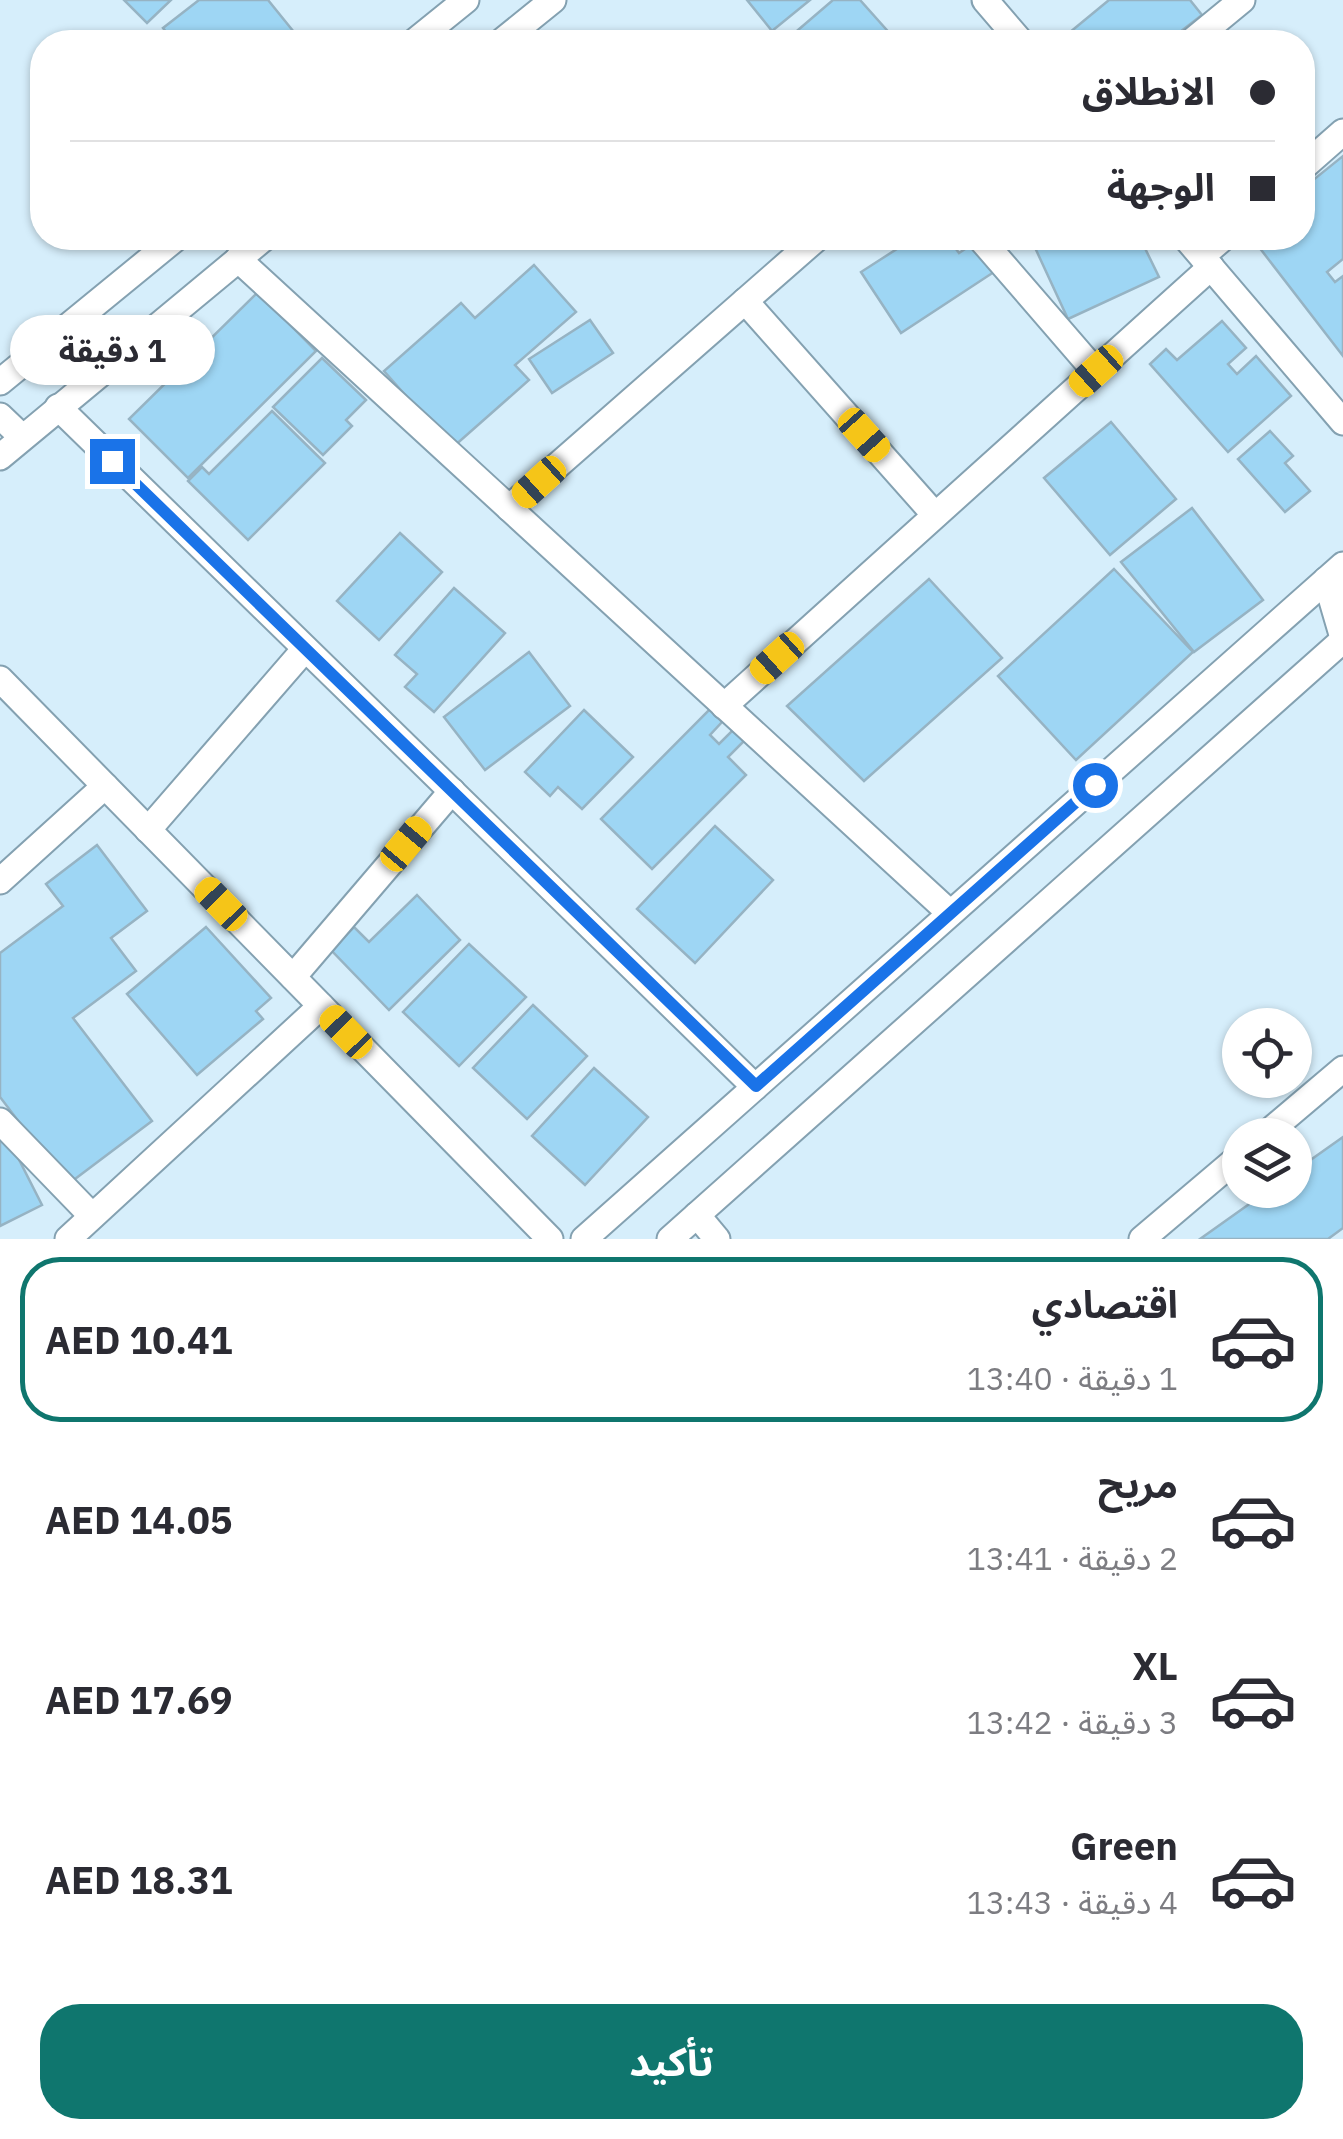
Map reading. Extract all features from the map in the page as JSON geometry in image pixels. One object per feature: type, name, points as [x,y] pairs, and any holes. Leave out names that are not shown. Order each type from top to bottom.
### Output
[{"type":"street","points":[[429,30],[466,0]]},
{"type":"street","points":[[516,30],[553,0]]},
{"type":"street","points":[[985,0],[1011,30]]},
{"type":"street","points":[[1205,30],[1242,0]]},
{"type":"street","points":[[1315,157],[1343,132]]},
{"type":"street","points":[[0,382],[161,250]]},
{"type":"street","points":[[0,457],[249,250]]},
{"type":"street","points":[[510,508],[803,250]]},
{"type":"street","points":[[990,250],[1096,371]]},
{"type":"street","points":[[724,706],[1096,371],[1200,253],[1343,422]]},
{"type":"street","points":[[238,259],[950,914]]},
{"type":"street","points":[[745,301],[935,515]]},
{"type":"street","points":[[58,408],[756,1086]]},
{"type":"street","points":[[0,416],[22,437]]},
{"type":"street","points":[[670,1239],[1343,639],[1337,578]]},
{"type":"street","points":[[584,1239],[1337,578]]},
{"type":"street","points":[[148,830],[306,649]]},
{"type":"street","points":[[0,680],[550,1239]]},
{"type":"street","points":[[0,881],[104,786]]},
{"type":"street","points":[[293,977],[452,791]]},
{"type":"street","points":[[68,1239],[320,1006]]},
{"type":"street","points":[[1285,1118],[1343,1070]]},
{"type":"street","points":[[0,1121],[92,1216]]},
{"type":"street","points":[[1142,1239],[1222,1171]]},
{"type":"street","points":[[697,1214],[717,1239]]},
{"type":"building","points":[[124,0],[171,0],[147,23]]},
{"type":"building","points":[[199,0],[268,0],[292,30],[165,30]]},
{"type":"building","points":[[747,0],[810,0],[773,30]]},
{"type":"building","points":[[833,0],[860,0],[887,30],[798,30]]},
{"type":"building","points":[[1109,0],[1190,0],[1202,15],[1183,30],[1073,30]]},
{"type":"building","points":[[1343,156],[1343,259],[1327,272],[1335,282],[1343,276],[1343,356],[1261,250],[1315,250],[1315,179]]},
{"type":"building","points":[[895,250],[983,250],[997,270],[901,333],[861,272]]},
{"type":"building","points":[[1036,250],[1146,250],[1159,277],[1068,319]]},
{"type":"building","points":[[534,265],[576,312],[515,365],[529,380],[452,448],[384,371],[461,303],[475,318]]},
{"type":"building","points":[[258,292],[316,351],[188,478],[129,419]]},
{"type":"building","points":[[590,320],[613,353],[552,393],[529,359]]},
{"type":"building","points":[[1222,321],[1246,348],[1228,364],[1237,374],[1256,356],[1291,396],[1228,452],[1150,364],[1166,349],[1177,360]]},
{"type":"building","points":[[322,358],[366,400],[346,420],[352,426],[323,455],[273,407]]},
{"type":"building","points":[[272,411],[325,463],[248,540],[188,481],[202,467],[209,474]]},
{"type":"building","points":[[1111,422],[1176,499],[1110,555],[1044,478]]},
{"type":"building","points":[[1270,431],[1293,456],[1285,463],[1310,491],[1285,512],[1238,459]]},
{"type":"building","points":[[1192,508],[1263,600],[1194,652],[1121,562]]},
{"type":"building","points":[[400,533],[442,572],[379,640],[337,601]]},
{"type":"building","points":[[1114,569],[1193,652],[1076,760],[998,676]]},
{"type":"building","points":[[929,579],[1002,658],[864,781],[787,706]]},
{"type":"building","points":[[454,588],[505,633],[434,712],[405,687],[417,674],[395,655]]},
{"type":"building","points":[[529,652],[570,706],[485,770],[444,717]]},
{"type":"building","points":[[710,709],[722,722],[710,735],[719,744],[734,729],[745,740],[728,757],[746,775],[652,869],[601,819]]},
{"type":"building","points":[[584,710],[633,757],[582,809],[558,787],[550,796],[525,772]]},
{"type":"building","points":[[715,826],[773,880],[695,963],[637,909]]},
{"type":"building","points":[[97,845],[147,911],[111,938],[136,971],[73,1018],[152,1121],[67,1185],[0,1097],[0,953],[63,906],[46,884]]},
{"type":"building","points":[[417,895],[460,940],[389,1010],[331,950],[354,927],[369,942]]},
{"type":"building","points":[[206,927],[271,998],[256,1011],[263,1019],[197,1075],[127,994]]},
{"type":"building","points":[[469,944],[526,997],[459,1066],[403,1012]]},
{"type":"building","points":[[533,1005],[587,1056],[527,1119],[473,1068]]},
{"type":"building","points":[[594,1068],[648,1117],[585,1185],[532,1136]]},
{"type":"building","points":[[1343,1137],[1343,1228],[1328,1239],[1200,1239],[1244,1208],[1312,1208],[1312,1159]]},
{"type":"building","points":[[8,1138],[42,1205],[0,1226],[0,1142]]},
{"type":"route","points":[[112,461],[756,1086],[1095,785]]}]
